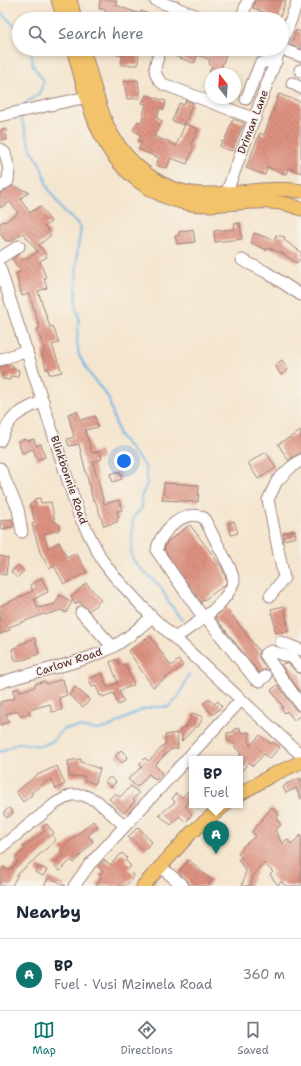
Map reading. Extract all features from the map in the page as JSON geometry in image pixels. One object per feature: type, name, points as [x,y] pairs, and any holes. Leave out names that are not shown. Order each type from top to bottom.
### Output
[{"type":"main road","points":[[58,0],[62,12]]},
{"type":"main road","points":[[70,0],[73,12]]},
{"type":"main road","points":[[75,56],[95,122],[108,150],[133,177],[153,191],[166,198],[198,205],[260,201],[284,204],[301,209]]},
{"type":"main road","points":[[86,56],[107,124],[117,143],[144,173],[165,185],[188,193],[226,194],[283,190],[301,191]]},
{"type":"main road","points":[[243,792],[272,775],[301,762]]},
{"type":"main road","points":[[143,886],[160,866],[198,827],[221,808]]},
{"type":"street","points":[[155,0],[170,4],[189,12]]},
{"type":"street","points":[[244,12],[248,0]]},
{"type":"street","points":[[289,25],[298,0]]},
{"type":"street","points":[[289,52],[301,56]]},
{"type":"street","points":[[158,56],[154,66],[154,71],[158,80],[162,84],[254,119]]},
{"type":"street","name":"Driman Lane","points":[[226,194],[278,56]]},
{"type":"street","points":[[246,99],[260,64],[269,60],[276,62]]},
{"type":"street","points":[[2,115],[87,97]]},
{"type":"street","points":[[0,149],[5,153],[9,169],[8,181],[0,186]]},
{"type":"street","points":[[0,258],[19,246]]},
{"type":"street","points":[[242,260],[266,272],[301,295]]},
{"type":"street","name":"Blinkbonnie Road","points":[[0,268],[79,515],[93,545],[114,576],[152,617],[301,756]]},
{"type":"street","points":[[0,360],[27,350]]},
{"type":"street","points":[[0,441],[11,418],[20,411],[43,401]]},
{"type":"street","points":[[270,596],[284,578],[268,500],[277,481],[290,468],[301,460]]},
{"type":"street","points":[[0,468],[18,509],[22,532]]},
{"type":"street","points":[[175,638],[204,616],[227,595],[232,586],[233,576],[204,518],[194,514],[181,518],[162,536],[158,541],[157,551],[159,557],[204,616],[255,679],[260,680],[266,676]]},
{"type":"street","points":[[81,612],[113,647]]},
{"type":"street","name":"Carlow Road","points":[[0,683],[68,665],[113,647],[152,617]]},
{"type":"street","points":[[281,642],[301,650]]},
{"type":"street","points":[[301,667],[290,657],[271,651],[265,654],[301,705]]},
{"type":"street","points":[[190,756],[242,700]]},
{"type":"street","points":[[74,886],[90,864],[189,757]]},
{"type":"street","points":[[0,848],[56,803],[71,795],[83,795],[97,801],[124,826]]},
{"type":"street","points":[[160,866],[183,886]]},
{"type":"building","points":[[100,0],[116,0],[116,5],[135,12],[106,12],[105,9],[99,9]]},
{"type":"building","points":[[255,0],[286,0],[282,12],[263,12],[253,8]]},
{"type":"building","points":[[296,30],[301,32],[301,49],[291,45]]},
{"type":"building","points":[[122,56],[139,56],[138,65],[121,65]]},
{"type":"building","points":[[175,56],[198,56],[194,63]]},
{"type":"building","points":[[200,56],[225,56],[221,68],[211,68],[212,66],[209,64],[210,60]]},
{"type":"building","points":[[138,80],[140,98],[127,99],[124,81]]},
{"type":"building","points":[[279,94],[301,102],[301,173],[288,168],[286,174],[267,167],[265,175],[246,168],[260,133],[264,135]]},
{"type":"building","points":[[146,95],[166,101],[164,109],[160,108],[157,118],[162,121],[154,136],[165,141],[166,140],[176,146],[185,124],[198,129],[191,144],[193,149],[187,164],[171,158],[167,168],[161,167],[156,165],[159,158],[138,149],[142,143],[138,141],[141,135],[133,130],[138,121],[141,123],[146,104],[142,103]]},
{"type":"building","points":[[186,100],[193,103],[184,125],[172,121],[179,103],[184,105]]},
{"type":"building","points":[[233,119],[244,123],[232,151],[220,147],[222,141],[224,142]]},
{"type":"building","points":[[6,129],[7,140],[0,140],[0,130]]},
{"type":"building","points":[[12,186],[29,192],[20,199],[30,213],[40,206],[51,222],[45,226],[51,235],[39,245],[47,257],[40,261],[46,278],[44,278],[47,288],[38,291],[50,327],[53,326],[59,343],[52,345],[62,372],[54,374],[49,374],[48,368],[46,369],[42,352],[45,350],[37,329],[40,328],[29,294],[22,296],[16,273],[21,272],[12,259],[19,254],[23,260],[38,252],[23,233],[10,242],[8,240],[6,241],[0,234],[0,223],[5,222],[18,213],[10,202],[0,208],[0,193]]},
{"type":"building","points":[[240,223],[242,239],[215,242],[214,231],[235,229],[234,224]]},
{"type":"building","points":[[193,229],[195,242],[177,244],[175,236],[179,235],[179,232]]},
{"type":"building","points":[[254,233],[274,240],[276,235],[285,237],[284,240],[301,252],[301,258],[297,263],[282,253],[268,248],[267,250],[251,243]]},
{"type":"building","points":[[282,360],[288,370],[281,375],[275,365]]},
{"type":"building","points":[[9,364],[13,365],[12,369],[19,370],[18,377],[10,376],[10,380],[2,379],[3,373],[0,372],[0,367]]},
{"type":"building","points":[[77,411],[80,420],[95,416],[98,427],[85,430],[92,453],[100,451],[102,459],[93,462],[104,504],[119,500],[122,510],[117,511],[119,517],[117,522],[104,526],[95,500],[93,501],[79,444],[69,446],[67,439],[74,437],[68,414]]},
{"type":"building","points":[[301,431],[301,453],[288,460],[278,444]]},
{"type":"building","points":[[26,439],[27,441],[34,439],[36,446],[41,444],[45,457],[37,460],[33,449],[22,453],[18,441]]},
{"type":"building","points":[[266,452],[276,468],[258,479],[248,463]]},
{"type":"building","points":[[120,471],[122,479],[113,482],[110,474]]},
{"type":"building","points":[[164,483],[199,485],[198,502],[162,500]]},
{"type":"building","points":[[40,498],[41,503],[51,502],[55,522],[60,525],[59,530],[44,534],[48,548],[59,542],[67,558],[76,553],[87,572],[64,584],[54,566],[49,569],[40,552],[32,524],[35,523],[30,504],[35,502],[34,499]]},
{"type":"building","points":[[12,519],[13,527],[1,529],[0,521]]},
{"type":"building","points":[[234,521],[238,533],[231,535],[228,523]]},
{"type":"building","points":[[190,525],[221,566],[227,581],[225,585],[201,602],[164,550],[167,542]]},
{"type":"building","points":[[295,530],[296,537],[284,540],[283,533]]},
{"type":"building","points":[[0,556],[8,558],[6,575],[0,574]]},
{"type":"building","points":[[18,565],[24,571],[17,578],[11,572]]},
{"type":"building","points":[[42,578],[48,592],[34,599],[38,608],[55,604],[60,595],[72,602],[66,613],[61,610],[45,615],[44,614],[9,627],[10,630],[0,634],[0,606],[33,591],[30,585]]},
{"type":"building","points":[[86,583],[101,600],[89,611],[78,601],[76,605],[71,597]]},
{"type":"building","points":[[284,606],[289,631],[276,633],[271,609]]},
{"type":"building","points":[[226,608],[259,651],[259,658],[266,669],[259,673],[215,617]]},
{"type":"building","points":[[150,636],[171,666],[179,660],[183,666],[153,687],[128,651]]},
{"type":"building","points":[[35,638],[39,654],[23,660],[15,660],[12,649]]},
{"type":"building","points":[[117,659],[120,666],[125,664],[134,685],[119,691],[124,702],[118,705],[114,693],[103,697],[102,695],[100,696],[96,686],[92,687],[89,679],[102,673],[107,687],[118,683],[110,662]]},
{"type":"building","points":[[284,663],[289,664],[296,672],[301,674],[301,693],[281,665]]},
{"type":"building","points":[[63,679],[67,695],[59,698],[62,710],[52,712],[50,704],[29,710],[30,714],[20,716],[18,711],[6,714],[9,722],[0,725],[0,702],[15,698],[13,690],[19,688],[20,691],[35,687],[35,684],[45,681],[46,684]]},
{"type":"building","points":[[278,685],[295,709],[301,712],[301,715],[294,720],[287,711],[285,713],[281,708],[283,707],[271,690]]},
{"type":"building","points":[[75,687],[88,698],[89,701],[83,707],[69,695]]},
{"type":"building","points":[[209,699],[214,704],[218,701],[222,707],[212,715],[203,703]]},
{"type":"building","points":[[193,713],[203,717],[198,727],[196,726],[181,742],[183,736],[179,732],[184,726],[186,728]]},
{"type":"building","points":[[240,728],[241,733],[249,732],[250,746],[260,735],[271,744],[273,742],[280,747],[269,759],[264,754],[253,766],[249,762],[243,769],[243,756],[240,756],[240,752],[235,748],[235,744],[227,740],[227,733],[234,732],[234,729]]},
{"type":"building","points":[[177,733],[178,748],[170,750],[155,765],[162,773],[156,780],[149,774],[137,787],[128,779],[142,767],[139,764],[145,758],[149,761],[166,743],[165,735]]},
{"type":"building","points":[[121,750],[128,757],[122,763],[115,756]]},
{"type":"building","points":[[81,759],[81,762],[100,769],[95,784],[84,780],[85,776],[69,777],[68,761]]},
{"type":"building","points":[[57,766],[65,784],[56,789],[51,778],[31,793],[32,795],[23,802],[16,792],[37,775]]},
{"type":"building","points":[[110,777],[116,782],[111,787],[105,782]]},
{"type":"building","points":[[301,778],[301,799],[296,788],[286,793],[283,788],[286,784]]},
{"type":"building","points":[[131,786],[139,793],[133,799],[135,801],[124,813],[109,799],[115,793],[120,797]]},
{"type":"building","points":[[189,790],[189,802],[185,807],[192,814],[186,822],[179,816],[171,825],[159,815],[175,802],[172,799],[176,793],[181,798]]},
{"type":"building","points":[[272,807],[279,815],[276,818],[281,825],[275,830],[282,844],[287,839],[291,844],[301,835],[301,886],[286,886],[281,882],[278,885],[270,875],[273,872],[264,863],[260,866],[252,878],[253,879],[250,886],[242,886],[246,871],[238,860],[242,857],[238,854],[243,848],[242,847],[256,836],[252,832]]},
{"type":"building","points":[[9,808],[13,813],[7,818],[3,813]]},
{"type":"building","points":[[93,821],[98,826],[88,836],[93,841],[74,863],[71,860],[60,871],[53,865],[64,854],[60,850]]},
{"type":"building","points":[[47,824],[54,833],[52,835],[56,840],[18,874],[12,886],[0,886],[0,873],[3,867],[9,870],[18,862],[15,858],[25,849],[23,847],[45,831],[42,828]]},
{"type":"building","points":[[138,827],[152,842],[144,850],[128,837]]},
{"type":"building","points":[[122,853],[127,858],[125,860],[131,866],[128,869],[134,875],[130,881],[125,886],[96,886],[101,877],[99,875],[103,871],[98,867],[104,860],[110,865]]},
{"type":"building","points":[[189,860],[212,881],[208,886],[190,886],[188,881],[178,872]]},
{"type":"building","points":[[39,866],[47,870],[43,876],[35,872]]},
{"type":"building","points":[[49,877],[66,886],[44,886]]},
{"type":"waterway","points":[[0,12],[12,23]]},
{"type":"waterway","points":[[20,107],[39,94],[44,81],[33,66],[32,56]]},
{"type":"waterway","points":[[20,115],[31,149],[40,164],[48,188],[61,208],[81,227],[77,254],[76,305],[79,318],[77,341],[79,355],[91,376],[108,397],[119,435],[145,466],[147,484],[141,497],[142,508],[133,517],[131,555],[135,563],[160,586],[169,603],[183,620]]},
{"type":"waterway","points":[[0,752],[18,743],[41,746],[53,741],[63,729],[79,727],[98,730],[109,727],[141,710],[154,707],[168,707],[178,698],[189,674]]},
{"type":"place","name":"BP","points":[[216,854]]}]
